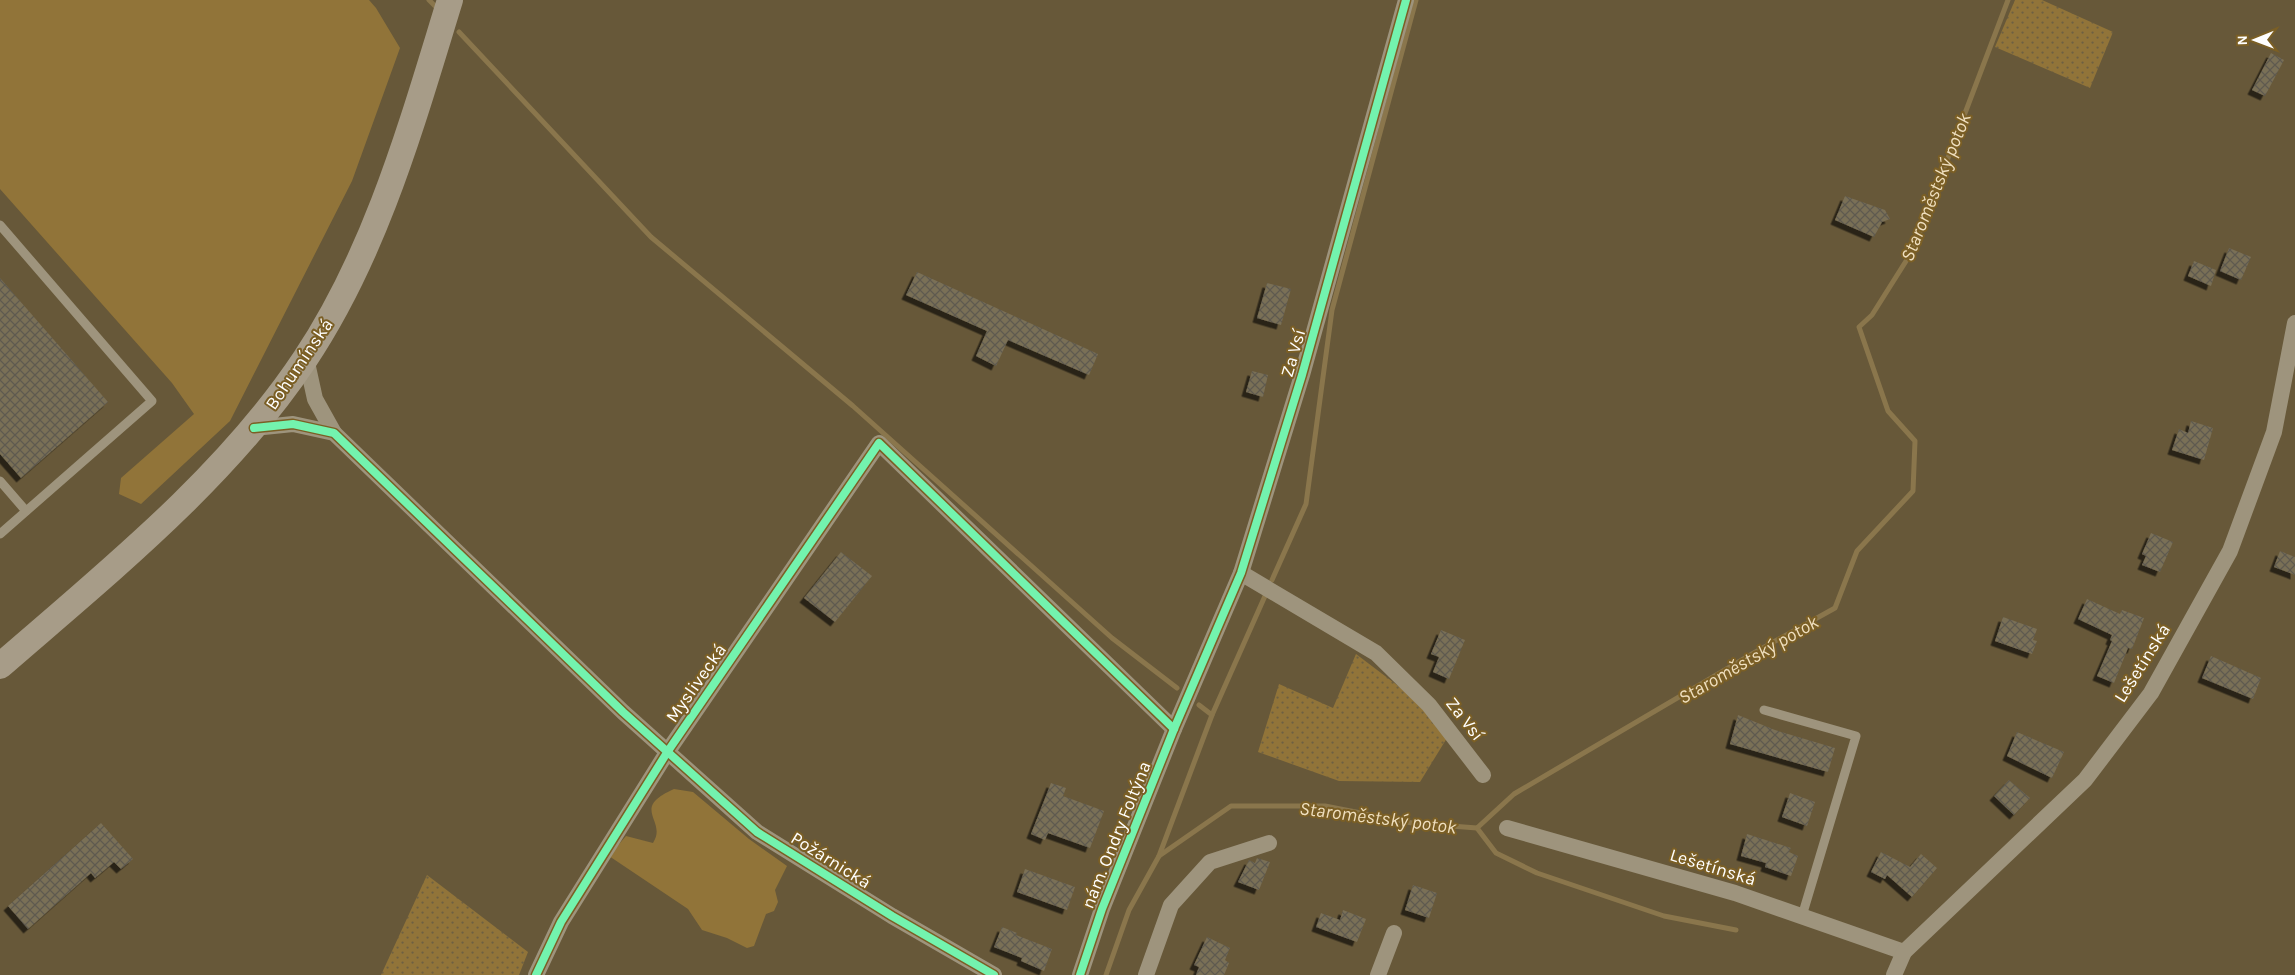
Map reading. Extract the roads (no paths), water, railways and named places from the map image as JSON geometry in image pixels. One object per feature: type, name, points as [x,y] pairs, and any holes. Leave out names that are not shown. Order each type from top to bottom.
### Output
[{"type":"main road","name":"Bohumínská","points":[[0,666],[151,532],[205,480],[254,428],[306,358],[340,299],[385,199],[409,131],[450,0]]},
{"type":"street","name":"Za Vsí","points":[[1184,707],[1241,573],[1302,375],[1406,0]]},
{"type":"street","name":"Lešetínská","points":[[1894,975],[1904,952],[2085,780],[2151,693],[2230,552],[2274,432],[2295,323]]},
{"type":"street","points":[[306,358],[315,399],[334,433]]},
{"type":"street","points":[[254,428],[293,424],[334,433]]},
{"type":"street","name":"Požárnická","points":[[334,433],[623,712],[757,832],[892,916],[994,975]]},
{"type":"street","name":"Myslivecká","points":[[536,975],[561,922],[668,751],[880,443],[1174,729]]},
{"type":"street","name":"Za Vsí","points":[[1241,573],[1376,653],[1429,705],[1483,775]]},
{"type":"street","name":"nám. Ondry Foltýna","points":[[1080,975],[1102,909],[1184,707]]},
{"type":"street","name":"Lešetínská","points":[[1507,828],[1735,893],[1904,952]]},
{"type":"street","points":[[1146,975],[1171,905],[1210,862],[1269,843]]},
{"type":"street","points":[[1378,975],[1394,933]]},
{"type":"lane","points":[[0,225],[152,401],[0,534]]},
{"type":"lane","points":[[0,481],[26,511]]},
{"type":"lane","points":[[1764,710],[1856,736],[1802,916]]},
{"type":"waterway","points":[[429,0],[437,8]]},
{"type":"waterway","points":[[1272,580],[1306,504],[1332,310],[1416,0]]},
{"type":"waterway","name":"Staroměstský potok","points":[[1106,975],[1129,910],[1159,856],[1231,806],[1325,806],[1412,823],[1477,828],[1514,794],[1752,654],[1835,608],[1857,551],[1913,491],[1915,441],[1888,411],[1859,327],[1872,315],[1913,250],[2008,0]]},
{"type":"waterway","points":[[459,32],[651,237],[853,406],[1112,638],[1177,688]]},
{"type":"waterway","points":[[1212,715],[1265,596]]},
{"type":"waterway","points":[[1159,856],[1212,715],[1199,705]]},
{"type":"waterway","points":[[1477,828],[1496,853],[1537,873],[1664,916],[1736,930]]}]
